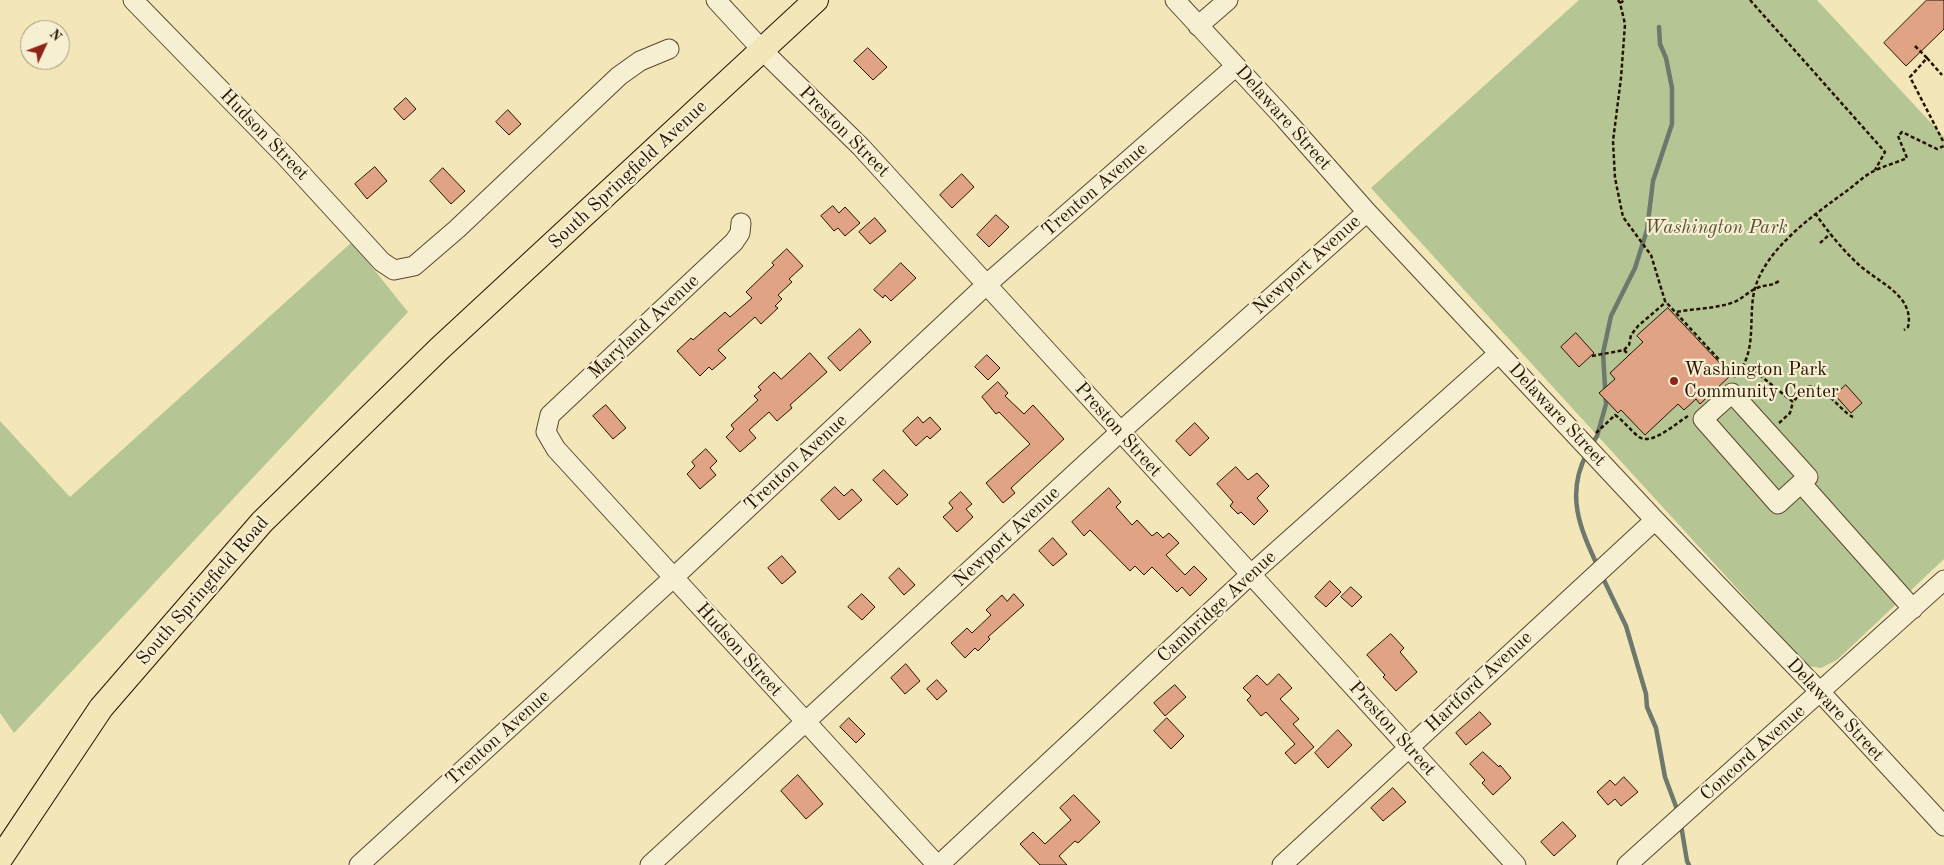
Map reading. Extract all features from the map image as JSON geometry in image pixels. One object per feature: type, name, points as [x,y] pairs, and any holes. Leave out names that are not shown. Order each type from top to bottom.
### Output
[{"type":"main road","name":"South Springfield Avenue","points":[[438,349],[763,51],[816,0]]},
{"type":"main road","name":"South Springfield Road","points":[[0,859],[107,701],[262,522],[438,349]]},
{"type":"street","name":"Hudson Street","points":[[133,0],[285,156],[382,262],[394,270],[414,266],[457,229],[618,76],[640,61],[669,49]]},
{"type":"street","name":"Preston Street","points":[[716,0],[763,51],[861,147],[1516,865]]},
{"type":"street","name":"Delaware Street","points":[[1175,0],[1284,118],[1367,212],[1944,826]]},
{"type":"street","points":[[1198,26],[1228,0]]},
{"type":"street","name":"Trenton Avenue","points":[[359,865],[673,578],[986,285],[1236,66]]},
{"type":"street","name":"Newport Avenue","points":[[650,865],[1120,432],[1367,212]]},
{"type":"street","name":"Maryland Avenue","points":[[546,432],[550,415],[734,242],[740,232],[741,223]]},
{"type":"street","name":"Cambridge Avenue","points":[[938,865],[1250,575],[1499,353]]},
{"type":"street","points":[[1732,393],[1808,477],[1801,484],[1778,504],[1702,419],[1732,393]]},
{"type":"street","name":"Hudson Street","points":[[546,432],[556,449],[938,865]]},
{"type":"street","points":[[1801,484],[1913,609]]},
{"type":"street","name":"Hartford Avenue","points":[[1282,865],[1655,520]]},
{"type":"street","name":"Concord Avenue","points":[[1627,865],[1821,693],[1944,580]]},
{"type":"path","points":[[1625,0],[1619,1],[1625,24],[1614,141],[1614,178],[1623,217],[1651,255],[1666,302],[1735,377]]},
{"type":"path","points":[[1750,0],[1885,152],[1874,171]]},
{"type":"path","points":[[1915,46],[1942,75]]},
{"type":"path","points":[[1729,382],[1741,371],[1749,350],[1755,289],[1764,268],[1781,247],[1815,213],[1874,171],[1907,158],[1898,136],[1902,132],[1937,149],[1944,144],[1910,77],[1927,58]]},
{"type":"path","points":[[1815,213],[1830,234],[1859,265],[1901,298],[1909,312],[1908,327],[1904,330]]},
{"type":"path","points":[[1820,243],[1830,234]]},
{"type":"path","points":[[1677,312],[1735,302],[1760,286],[1772,286],[1779,281]]},
{"type":"path","points":[[1592,356],[1624,350],[1629,345],[1631,334],[1638,326],[1666,302]]},
{"type":"path","points":[[1624,350],[1629,355]]},
{"type":"path","points":[[1741,371],[1756,372],[1793,402]]},
{"type":"path","points":[[1768,433],[1790,412],[1793,402],[1801,391],[1807,387],[1816,387],[1846,414],[1853,417]]},
{"type":"path","points":[[1600,429],[1615,415],[1640,438],[1647,440],[1654,438],[1691,415]]},
{"type":"green space","name":"Washington Park","points":[[1579,0],[1817,0],[1944,137],[1944,559],[1837,660],[1821,668],[1808,666],[1371,188]]},
{"type":"green space","points":[[352,242],[408,312],[14,733],[0,713],[0,421],[70,497]]},
{"type":"building","points":[[1927,0],[1944,0],[1944,29],[1906,66],[1884,43]]},
{"type":"building","points":[[868,48],[887,67],[873,80],[854,61]]},
{"type":"building","points":[[406,98],[416,109],[404,120],[394,109]]},
{"type":"building","points":[[508,110],[521,124],[509,135],[496,122]]},
{"type":"building","points":[[375,167],[387,181],[367,199],[355,184]]},
{"type":"building","points":[[443,168],[465,191],[451,204],[430,181]]},
{"type":"building","points":[[962,174],[974,187],[952,208],[940,195]]},
{"type":"building","points":[[833,206],[839,213],[845,207],[860,223],[845,236],[838,228],[834,231],[821,216]]},
{"type":"building","points":[[996,215],[1009,227],[989,247],[977,235]]},
{"type":"building","points":[[875,218],[886,231],[870,244],[859,232]]},
{"type":"building","points":[[787,249],[803,266],[789,279],[792,282],[778,295],[782,299],[775,306],[778,308],[761,324],[755,317],[718,350],[726,358],[712,370],[709,367],[700,376],[677,351],[691,338],[693,340],[725,312],[730,317],[752,298],[746,292],[774,265],[772,263]]},
{"type":"building","points":[[901,263],[916,278],[891,301],[885,295],[883,298],[874,290]]},
{"type":"building","points":[[1668,308],[1731,375],[1700,404],[1696,399],[1684,410],[1678,404],[1645,435],[1621,410],[1618,413],[1599,393],[1615,379],[1610,373],[1643,342],[1637,336]]},
{"type":"building","points":[[860,329],[871,342],[840,371],[828,358]]},
{"type":"building","points":[[1576,333],[1594,353],[1579,367],[1561,347]]},
{"type":"building","points":[[810,353],[827,372],[790,405],[792,408],[777,421],[769,412],[749,430],[756,438],[740,452],[726,437],[734,429],[731,425],[758,400],[754,396],[761,390],[758,387],[774,372],[781,379]]},
{"type":"building","points":[[987,355],[1000,368],[988,380],[975,367]]},
{"type":"building","points":[[998,382],[1008,393],[1005,396],[1024,414],[1033,405],[1064,439],[1011,488],[1015,493],[1003,503],[986,483],[1030,444],[999,412],[996,414],[982,397]]},
{"type":"building","points":[[1846,385],[1862,403],[1851,413],[1835,395]]},
{"type":"building","points":[[606,405],[626,428],[613,439],[593,416]]},
{"type":"building","points":[[918,417],[923,423],[930,417],[941,429],[930,439],[927,436],[916,446],[903,431]]},
{"type":"building","points":[[1195,423],[1209,438],[1190,456],[1176,441]]},
{"type":"building","points":[[706,449],[717,461],[710,468],[716,475],[700,489],[687,474],[695,466],[692,462]]},
{"type":"building","points":[[1236,467],[1248,480],[1257,473],[1269,486],[1257,498],[1268,511],[1254,525],[1241,512],[1238,514],[1230,506],[1233,502],[1217,484]]},
{"type":"building","points":[[884,470],[908,495],[897,505],[873,480]]},
{"type":"building","points":[[835,487],[844,496],[852,489],[862,500],[839,520],[821,500]]},
{"type":"building","points":[[1109,488],[1121,502],[1116,507],[1132,525],[1137,520],[1152,536],[1157,532],[1163,538],[1169,533],[1179,543],[1166,555],[1185,575],[1194,566],[1207,579],[1190,596],[1182,587],[1177,592],[1152,567],[1144,575],[1135,566],[1130,571],[1090,530],[1084,536],[1072,522]]},
{"type":"building","points":[[961,492],[972,504],[966,509],[973,517],[957,532],[943,517],[953,508],[949,503]]},
{"type":"building","points":[[1053,538],[1067,554],[1053,566],[1039,551]]},
{"type":"building","points":[[782,556],[796,572],[782,584],[768,568]]},
{"type":"building","points":[[899,568],[915,585],[904,595],[889,578]]},
{"type":"building","points":[[1330,581],[1341,592],[1326,607],[1315,597]]},
{"type":"building","points":[[1351,587],[1362,597],[1352,607],[1341,597]]},
{"type":"building","points":[[862,594],[875,607],[862,620],[848,607]]},
{"type":"building","points":[[1014,594],[1024,605],[988,637],[990,639],[978,651],[975,648],[965,658],[951,643],[967,628],[972,633],[991,615],[986,610],[1002,595],[1007,601]]},
{"type":"building","points":[[1391,634],[1404,648],[1400,652],[1417,672],[1396,691],[1367,655]]},
{"type":"building","points":[[906,664],[920,681],[905,694],[891,678]]},
{"type":"building","points":[[1279,674],[1292,688],[1280,699],[1299,719],[1293,724],[1314,747],[1295,764],[1285,753],[1295,744],[1266,712],[1261,716],[1247,700],[1251,696],[1243,688],[1257,675],[1267,685]]},
{"type":"building","points":[[937,680],[947,691],[937,700],[927,689]]},
{"type":"building","points":[[1175,685],[1186,697],[1165,716],[1154,703]]},
{"type":"building","points":[[1480,712],[1491,724],[1466,745],[1456,733]]},
{"type":"building","points":[[849,718],[865,734],[856,743],[840,727]]},
{"type":"building","points":[[1167,718],[1184,736],[1171,749],[1154,731]]},
{"type":"building","points":[[1338,730],[1352,745],[1328,768],[1315,753]]},
{"type":"building","points":[[1483,752],[1499,767],[1500,765],[1511,778],[1493,795],[1482,783],[1485,780],[1470,764]]},
{"type":"building","points":[[798,775],[823,804],[806,819],[781,791]]},
{"type":"building","points":[[1624,777],[1638,792],[1621,806],[1615,799],[1608,805],[1597,792],[1610,780],[1615,785]]},
{"type":"building","points":[[1393,788],[1406,802],[1383,821],[1371,808]]},
{"type":"building","points":[[1074,795],[1100,822],[1078,843],[1075,841],[1059,856],[1067,865],[1040,865],[1020,844],[1033,832],[1045,844],[1071,820],[1060,808]]},
{"type":"building","points":[[1563,822],[1576,836],[1554,856],[1541,842]]},
{"type":"waterway","points":[[1592,444],[1597,436],[1606,404],[1603,353],[1611,316],[1635,268],[1647,230],[1653,181],[1672,124],[1672,88],[1666,58],[1660,44],[1659,27]]},
{"type":"waterway","points":[[1587,453],[1580,468],[1576,497],[1581,525],[1598,567]]},
{"type":"waterway","points":[[1602,576],[1626,626],[1646,694],[1647,707],[1656,728],[1665,777],[1678,812]]},
{"type":"waterway","points":[[1681,825],[1689,865]]},
{"type":"place","name":"Washington Park Community Center","points":[[1674,381]]}]
